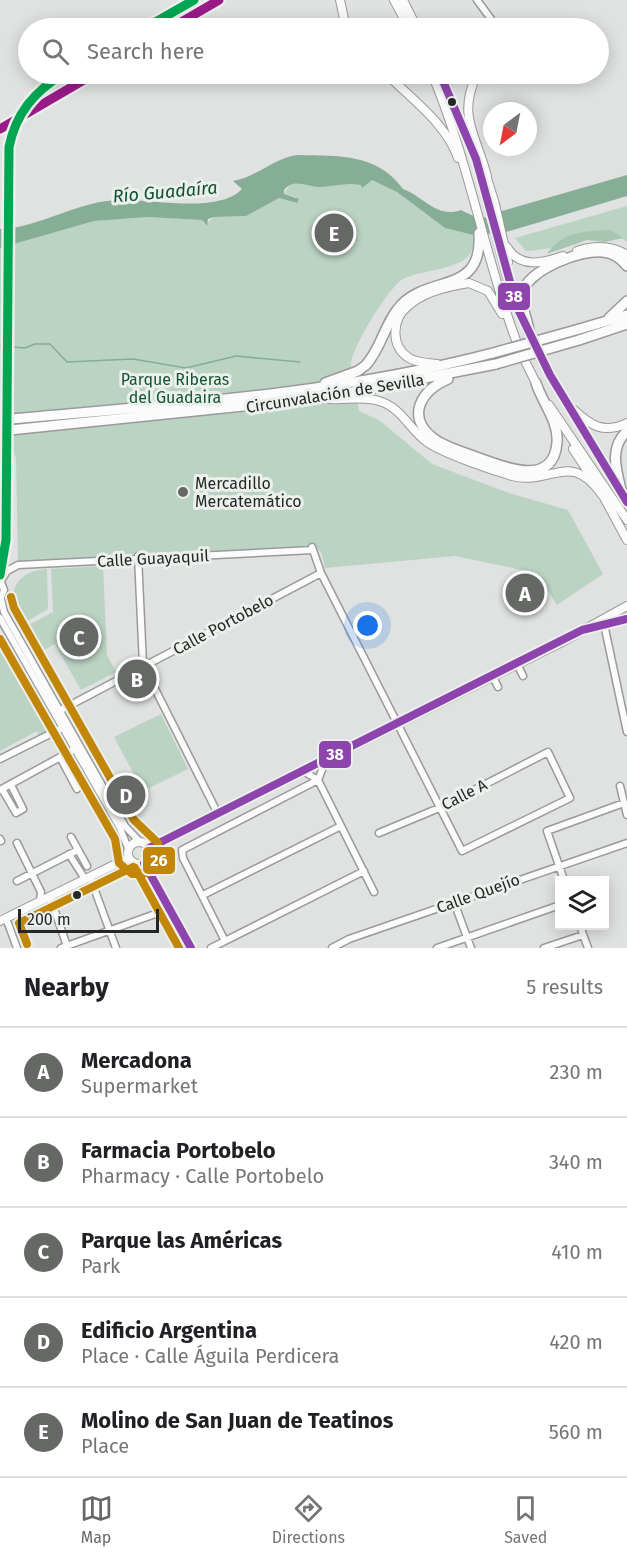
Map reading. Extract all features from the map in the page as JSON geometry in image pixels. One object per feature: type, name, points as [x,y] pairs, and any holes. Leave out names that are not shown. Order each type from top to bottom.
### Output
[{"type":"highway","points":[[305,390],[344,377],[366,365],[402,303],[465,274],[476,261],[481,239]]},
{"type":"highway","points":[[530,335],[522,295],[529,280],[537,272],[592,252],[611,253],[627,266]]},
{"type":"highway","points":[[603,323],[627,301]]},
{"type":"highway","name":"Circunvalación de Sevilla","points":[[0,420],[305,390],[447,365],[627,315]]},
{"type":"highway","name":"Circunvalación de Sevilla","points":[[0,431],[230,410],[322,398],[496,364],[626,325]]},
{"type":"highway","points":[[462,372],[434,385],[423,397],[419,410],[423,426],[435,440],[447,446],[523,472],[545,465],[555,452],[557,443],[554,424],[536,383]]},
{"type":"highway","points":[[625,498],[614,458],[616,445],[627,431]]},
{"type":"main road","points":[[340,0],[344,18]]},
{"type":"main road","points":[[398,1],[413,18]]},
{"type":"main road","points":[[398,1],[404,18]]},
{"type":"main road","points":[[397,84],[448,134],[467,176]]},
{"type":"main road","points":[[436,84],[461,148],[481,239],[520,351]]},
{"type":"main road","points":[[445,84],[458,113],[492,205],[521,316],[530,335]]},
{"type":"main road","points":[[472,84],[466,108],[490,186],[492,205]]},
{"type":"main road","points":[[458,113],[470,133],[490,186]]},
{"type":"main road","points":[[501,243],[513,256],[532,263],[598,246],[611,247],[627,255]]},
{"type":"main road","points":[[447,365],[410,358],[397,344],[395,333],[400,314],[420,298],[458,285],[478,284],[495,300],[509,331],[514,334]]},
{"type":"main road","points":[[540,357],[625,498]]},
{"type":"main road","points":[[525,361],[627,540]]},
{"type":"main road","points":[[322,398],[381,401],[403,416],[421,437],[443,450],[524,478],[560,470],[574,470],[589,479],[602,495]]},
{"type":"main road","points":[[546,400],[627,520]]},
{"type":"main road","points":[[566,403],[597,428],[606,430],[627,423]]},
{"type":"main road","points":[[617,522],[627,532]]},
{"type":"main road","points":[[149,848],[493,677],[627,606]]},
{"type":"main road","points":[[582,630],[627,619]]},
{"type":"main road","points":[[128,858],[129,848],[140,842],[149,848]]},
{"type":"main road","points":[[128,858],[135,864],[144,863],[149,859],[149,848]]},
{"type":"main road","points":[[3,920],[128,858]]},
{"type":"main road","points":[[144,863],[188,947]]},
{"type":"street","points":[[479,0],[490,18]]},
{"type":"street","name":"Calle Guayaquil","points":[[1,580],[7,571],[18,565],[313,549],[321,573]]},
{"type":"street","points":[[138,557],[143,665],[218,814]]},
{"type":"street","points":[[321,573],[438,808]]},
{"type":"street","name":"Calle Portobelo","points":[[61,710],[321,573]]},
{"type":"street","points":[[1,580],[4,590],[1,599],[4,612],[61,710],[75,749],[125,836],[129,848]]},
{"type":"street","points":[[0,618],[126,826],[140,842]]},
{"type":"street","points":[[604,624],[627,732]]},
{"type":"street","points":[[517,664],[523,676]]},
{"type":"street","points":[[493,677],[498,687]]},
{"type":"street","points":[[0,759],[66,726]]},
{"type":"street","points":[[11,785],[23,809],[16,813],[1,789],[75,749]]},
{"type":"street","name":"Calle A","points":[[379,833],[438,808],[548,752],[570,798],[462,852],[438,808]]},
{"type":"street","points":[[60,757],[77,789]]},
{"type":"street","points":[[225,941],[183,858],[182,850],[318,780],[326,760]]},
{"type":"street","points":[[303,771],[318,780],[374,892]]},
{"type":"street","points":[[620,786],[627,815]]},
{"type":"street","points":[[562,876],[547,831],[624,803]]},
{"type":"street","points":[[202,896],[341,826]]},
{"type":"street","points":[[71,837],[87,866]]},
{"type":"street","points":[[16,843],[41,892],[40,902]]},
{"type":"street","name":"Calle Quejío","points":[[332,948],[349,939],[558,864],[627,843]]},
{"type":"street","points":[[17,881],[78,850]]},
{"type":"street","points":[[69,854],[87,878],[116,948]]},
{"type":"street","points":[[211,948],[364,871]]},
{"type":"street","points":[[50,897],[64,947],[170,909]]},
{"type":"street","points":[[454,902],[471,948]]},
{"type":"street","points":[[438,948],[555,907]]},
{"type":"street","points":[[3,920],[17,948]]},
{"type":"street","points":[[582,930],[588,948]]},
{"type":"street","points":[[544,948],[583,934]]},
{"type":"street","points":[[349,939],[353,948]]},
{"type":"green space","name":"Parque Riberas del Guadaira","points":[[372,180],[397,192],[445,228],[473,235],[473,247],[469,256],[460,262],[403,279],[380,306],[363,333],[351,365],[359,411],[379,420],[432,464],[509,493],[568,510],[603,574],[557,605],[537,573],[455,556],[325,568],[321,552],[313,546],[18,561],[16,458],[10,444],[11,412],[0,412],[0,248],[94,221],[148,217],[202,220],[205,225],[214,217],[246,216],[279,198],[297,203],[296,197],[284,194],[290,184],[304,182],[316,187]]},
{"type":"green space","points":[[627,206],[627,242],[619,237],[602,235],[551,248],[526,251],[515,238]]},
{"type":"green space","points":[[103,566],[107,655],[116,672],[81,690],[55,644],[37,654],[23,628],[53,612],[51,569]]},
{"type":"green space","points":[[47,569],[48,609],[21,625],[14,604],[15,587],[26,575]]},
{"type":"green space","points":[[0,641],[51,732],[40,737],[37,731],[0,751]]},
{"type":"green space","points":[[161,714],[188,769],[143,791],[114,737]]},
{"type":"shaded area","points":[[298,155],[342,157],[369,163],[393,177],[403,189],[430,206],[445,212],[461,210],[481,218],[627,175],[627,196],[506,232],[473,235],[445,228],[397,192],[372,180],[362,188],[361,185],[355,184],[318,187],[291,184],[284,190],[284,194],[299,199],[297,203],[279,198],[246,216],[208,219],[207,226],[202,220],[148,217],[94,221],[0,248],[0,229],[30,224],[90,204],[134,200],[185,204],[217,201],[231,197],[242,189],[233,181]]},
{"type":"shaded area","points":[[611,230],[623,238],[605,242],[587,240],[547,254],[560,241],[575,234]]},
{"type":"waterway","points":[[0,346],[25,348],[35,344],[50,344],[67,362],[133,359],[186,368],[236,356],[300,362]]},
{"type":"railway","points":[[182,18],[213,0]]},
{"type":"railway","points":[[0,125],[71,84]]},
{"type":"transit line","points":[[162,18],[194,0]]},
{"type":"transit line","points":[[188,18],[219,0]]},
{"type":"transit line","points":[[0,575],[6,540],[9,147],[16,124],[28,104],[49,84]]},
{"type":"transit line","points":[[0,129],[77,84]]},
{"type":"transit line","name":"38","points":[[444,84],[476,159],[517,307],[550,375],[627,502]]},
{"type":"transit line","name":"26","points":[[0,639],[115,839],[119,863],[132,874],[148,873],[159,862],[158,843],[134,820],[14,608],[11,597]]},
{"type":"transit line","name":"38","points":[[191,948],[144,863],[149,859],[149,848],[582,630],[627,619]]},
{"type":"transit line","name":"26","points":[[27,944],[19,923],[133,867]]},
{"type":"transit line","name":"26","points":[[135,868],[179,948]]},
{"type":"place","name":"Molino de San Juan de Teatinos","points":[[334,233]]},
{"type":"place","name":"Mercadillo Mercatemático","points":[[183,492]]},
{"type":"place","name":"Mercadona","points":[[525,593]]},
{"type":"place","name":"Parque las Américas","points":[[79,637]]},
{"type":"place","name":"Farmacia Portobelo","points":[[137,679]]},
{"type":"place","name":"Edificio Argentina","points":[[126,795]]},
{"type":"water label","name":"Río Guadaíra","points":[[165,192]]}]
